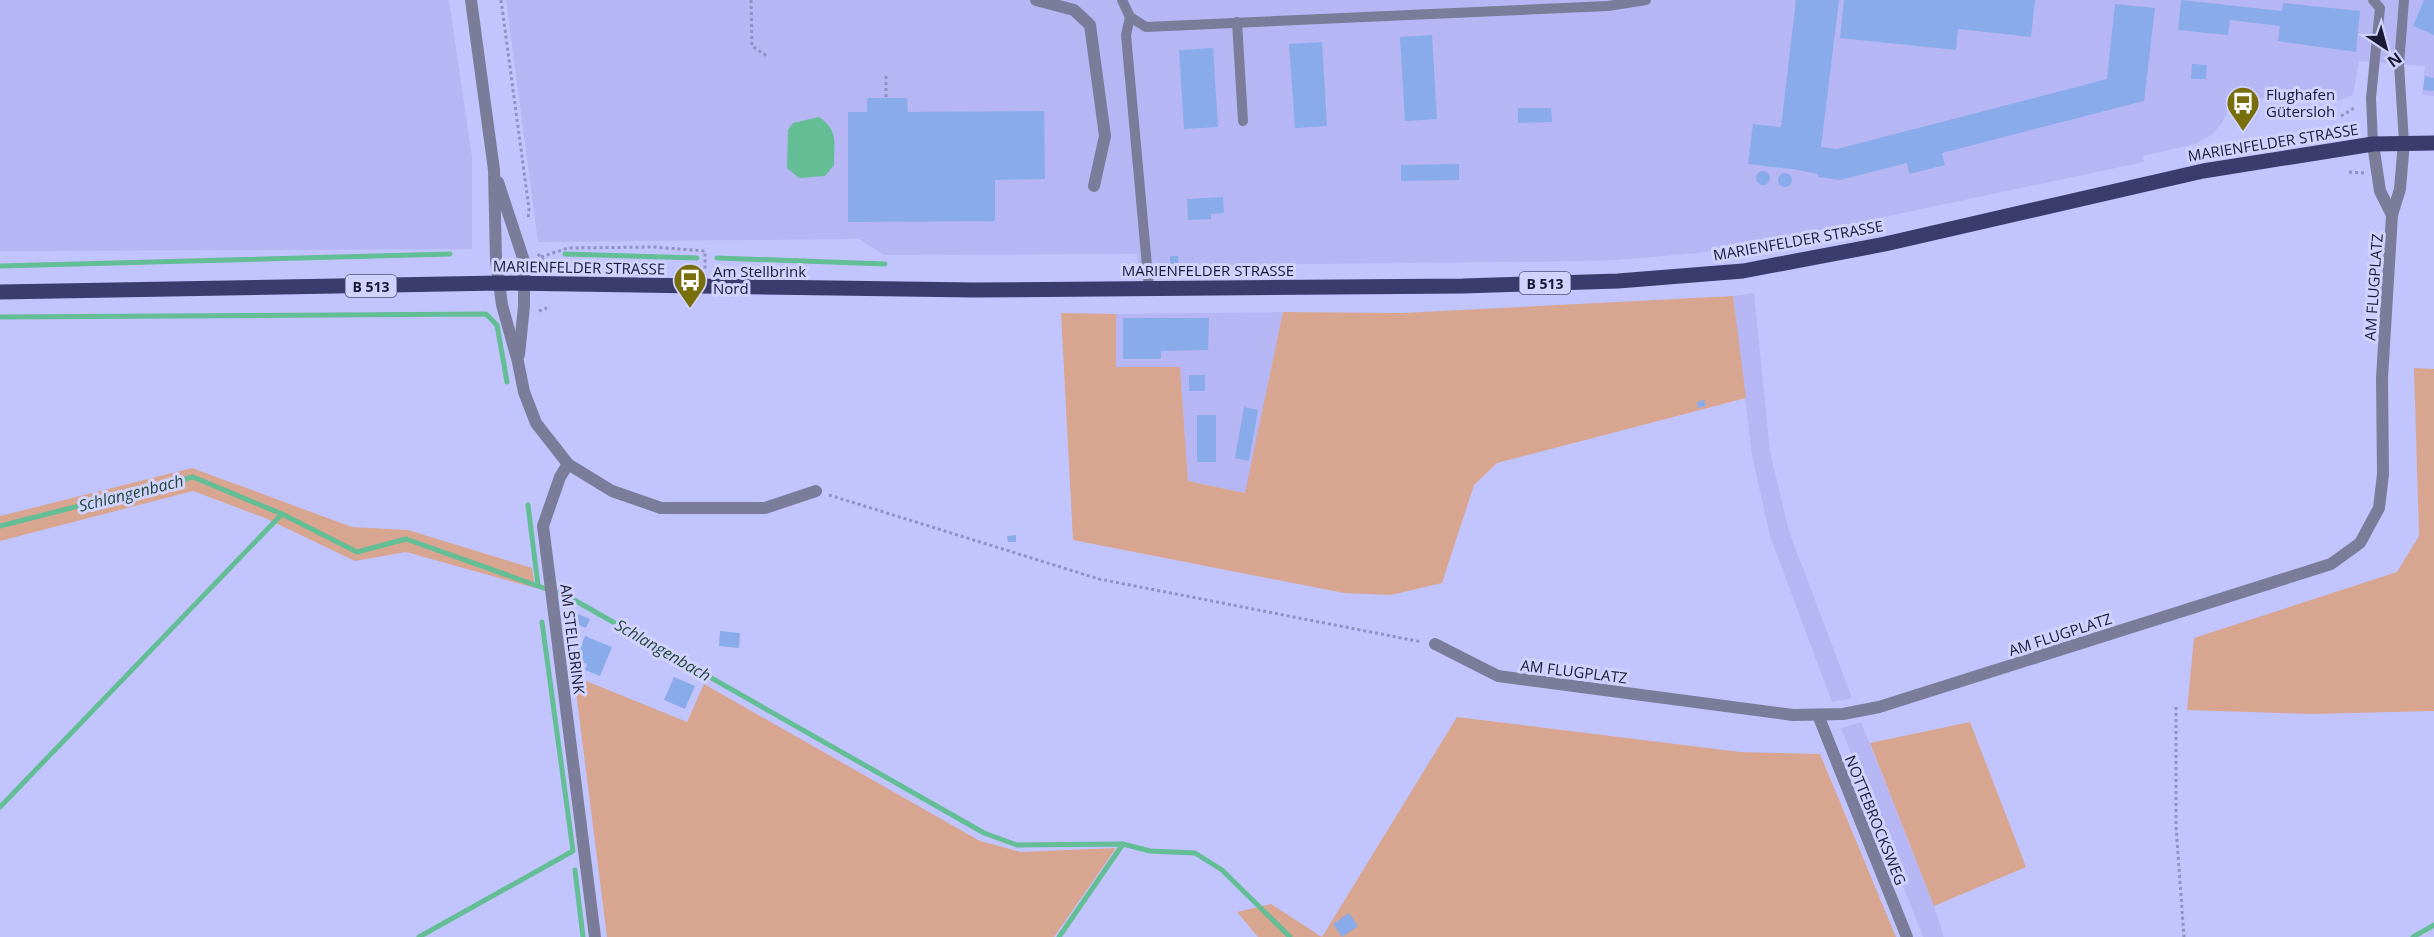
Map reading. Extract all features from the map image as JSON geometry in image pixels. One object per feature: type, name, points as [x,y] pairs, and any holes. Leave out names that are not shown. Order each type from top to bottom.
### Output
[{"type":"main road","name":"MARIENFELDER STRASSE","points":[[0,292],[500,283],[973,290],[1475,286],[1618,281],[1743,271],[1884,244],[2203,171],[2373,144],[2404,142]]},
{"type":"main road","name":"B 513","points":[[2404,142],[2434,143]]},
{"type":"street","points":[[471,0],[494,171],[496,260],[502,305],[524,392],[536,423],[568,464],[612,492],[661,508],[765,508],[816,491]]},
{"type":"street","points":[[1036,0],[1074,10],[1090,25],[1106,136],[1094,186]]},
{"type":"street","name":"AM FLUGPLATZ","points":[[1435,644],[1498,676],[1793,715],[1843,714],[1879,707],[2331,564],[2361,543],[2379,508],[2383,474],[2382,378],[2392,215],[2400,189],[2404,142]]},
{"type":"street","name":"AM FLUGPLATZ","points":[[2373,144],[2380,191],[2392,215]]},
{"type":"street","points":[[494,171],[524,261],[525,284],[518,362]]},
{"type":"street","name":"AM STELLBRINK","points":[[568,464],[560,477],[543,526],[595,937]]},
{"type":"street","name":"NOTTEBROCKSWEG","points":[[1818,715],[1907,937]]},
{"type":"lane","points":[[1122,0],[1130,17],[1146,27],[1485,5],[1608,6],[1646,0]]},
{"type":"lane","points":[[2373,0],[2380,8],[2371,98],[2373,144]]},
{"type":"lane","points":[[2404,0],[2399,64],[2404,142]]},
{"type":"lane","points":[[1130,17],[1126,35],[1149,288]]},
{"type":"lane","points":[[1237,22],[1243,121]]},
{"type":"path","points":[[501,0],[530,209],[526,230]]},
{"type":"path","points":[[751,0],[752,46],[767,56]]},
{"type":"path","points":[[886,76],[886,98]]},
{"type":"path","points":[[2349,172],[2355,171],[2360,174]]},
{"type":"path","points":[[541,257],[567,248],[654,247],[705,251],[705,286]]},
{"type":"path","points":[[536,252],[547,264]]},
{"type":"path","points":[[816,491],[1099,579],[1435,644]]},
{"type":"path","points":[[2176,707],[2176,826],[2184,937]]},
{"type":"shaded area","points":[[0,0],[449,0],[472,157],[472,249],[0,251]]},
{"type":"shaded area","points":[[506,0],[2434,0],[2434,96],[2422,95],[2425,66],[2359,61],[2353,95],[2333,103],[2234,96],[2222,123],[2211,135],[2195,144],[2143,156],[2144,162],[1700,253],[1603,261],[1138,266],[1137,254],[884,255],[859,239],[538,242]]},
{"type":"shaded area","points":[[819,117],[833,133],[834,165],[825,176],[799,178],[787,168],[788,130],[793,123]]},
{"type":"shaded area","points":[[1754,293],[1770,452],[1789,531],[1852,698],[1832,702],[1770,536],[1752,456],[1733,296]]},
{"type":"shaded area","points":[[1733,296],[1746,398],[1497,463],[1474,485],[1442,583],[1391,595],[1344,593],[1073,540],[1061,313],[1116,314],[1116,367],[1180,367],[1188,481],[1245,493],[1283,312],[1402,313]]},
{"type":"shaded area","points":[[1283,312],[1246,493],[1188,481],[1180,367],[1116,367],[1116,314]]},
{"type":"shaded area","points":[[2414,368],[2434,369],[2434,711],[2311,714],[2187,710],[2194,638],[2397,572],[2419,536]]},
{"type":"shaded area","points":[[192,468],[352,527],[408,530],[532,568],[535,588],[406,552],[355,561],[265,518],[193,491],[0,541],[0,516]]},
{"type":"shaded area","points":[[574,676],[687,722],[704,684],[980,841],[1021,852],[1116,848],[1054,937],[607,937]]},
{"type":"shaded area","points":[[1457,717],[1740,752],[1820,754],[1896,937],[1322,937]]},
{"type":"shaded area","points":[[1861,722],[1934,906],[1944,937],[1923,937],[1841,728]]},
{"type":"shaded area","points":[[1970,722],[2026,867],[1934,906],[1870,743]]},
{"type":"shaded area","points":[[1271,904],[1322,937],[1258,937],[1237,912]]},
{"type":"building","points":[[1796,0],[1839,0],[1821,147],[1837,149],[2107,79],[2115,4],[2155,8],[2144,101],[1942,153],[1945,165],[1909,174],[1907,163],[1840,180],[1818,177],[1818,174],[1792,169],[1748,164],[1753,124],[1781,127]]},
{"type":"building","points":[[1844,0],[2035,0],[2031,37],[1958,29],[1956,50],[1840,38]]},
{"type":"building","points":[[2181,0],[2282,11],[2283,3],[2360,11],[2356,52],[2278,41],[2280,26],[2230,20],[2228,35],[2178,30]]},
{"type":"building","points":[[2424,0],[2434,0],[2434,35],[2413,26]]},
{"type":"building","points":[[1432,35],[1437,119],[1405,121],[1400,37]]},
{"type":"building","points":[[1322,42],[1327,126],[1295,128],[1289,44]]},
{"type":"building","points":[[1213,48],[1218,127],[1184,129],[1179,50]]},
{"type":"building","points":[[2192,64],[2207,65],[2206,79],[2191,79]]},
{"type":"building","points":[[2425,76],[2434,78],[2434,91],[2423,90]]},
{"type":"building","points":[[867,98],[907,98],[908,112],[1044,111],[1045,179],[995,180],[995,221],[848,222],[848,112],[867,112]]},
{"type":"building","points":[[1518,108],[1551,108],[1552,122],[1518,123]]},
{"type":"building","points":[[1459,164],[1459,180],[1401,181],[1401,165]]},
{"type":"building","points":[[1763,171],[1768,173],[1770,178],[1768,183],[1763,185],[1758,183],[1756,178],[1758,173]]},
{"type":"building","points":[[1785,173],[1790,175],[1792,180],[1790,185],[1785,187],[1780,185],[1778,180],[1780,175]]},
{"type":"building","points":[[1223,197],[1224,213],[1211,214],[1211,219],[1188,220],[1187,199]]},
{"type":"building","points":[[1170,256],[1178,256],[1178,264],[1170,264]]},
{"type":"building","points":[[1123,318],[1209,318],[1208,350],[1161,351],[1161,359],[1123,359]]},
{"type":"building","points":[[1189,375],[1205,375],[1205,391],[1189,391]]},
{"type":"building","points":[[1704,400],[1706,406],[1698,408],[1697,402]]},
{"type":"building","points":[[1244,407],[1258,410],[1249,461],[1235,458]]},
{"type":"building","points":[[1197,415],[1216,415],[1216,462],[1197,462]]},
{"type":"building","points":[[1016,535],[1016,542],[1008,542],[1007,536]]},
{"type":"building","points":[[573,612],[590,619],[586,628],[570,621]]},
{"type":"building","points":[[720,631],[740,633],[739,648],[719,646]]},
{"type":"building","points":[[585,636],[612,647],[600,676],[585,670],[587,664],[576,660]]},
{"type":"building","points":[[674,677],[695,686],[685,709],[664,700]]},
{"type":"building","points":[[1349,913],[1358,926],[1342,937],[1333,924]]},
{"type":"waterway","points":[[0,266],[450,254]]},
{"type":"waterway","points":[[565,254],[697,258]]},
{"type":"waterway","points":[[717,258],[885,264]]},
{"type":"waterway","points":[[0,317],[486,314],[497,325],[507,382]]},
{"type":"waterway","name":"Schlangenbach","points":[[0,526],[193,477],[282,514],[357,552],[406,539],[569,597],[984,833],[1017,845],[1123,844],[1150,851],[1195,853],[1222,870],[1290,937]]},
{"type":"waterway","points":[[528,505],[538,585]]},
{"type":"waterway","points":[[0,807],[282,514]]},
{"type":"waterway","points":[[419,937],[573,851],[542,622]]},
{"type":"waterway","points":[[1059,937],[1123,844]]},
{"type":"waterway","points":[[575,870],[583,937]]},
{"type":"waterway","name":"Schlangenbach","points":[[2413,937],[2434,925]]},
{"type":"place","name":"Flughafen Gütersloh","points":[[2243,132]]},
{"type":"place","name":"Am Stellbrink Nord","points":[[690,309]]}]
